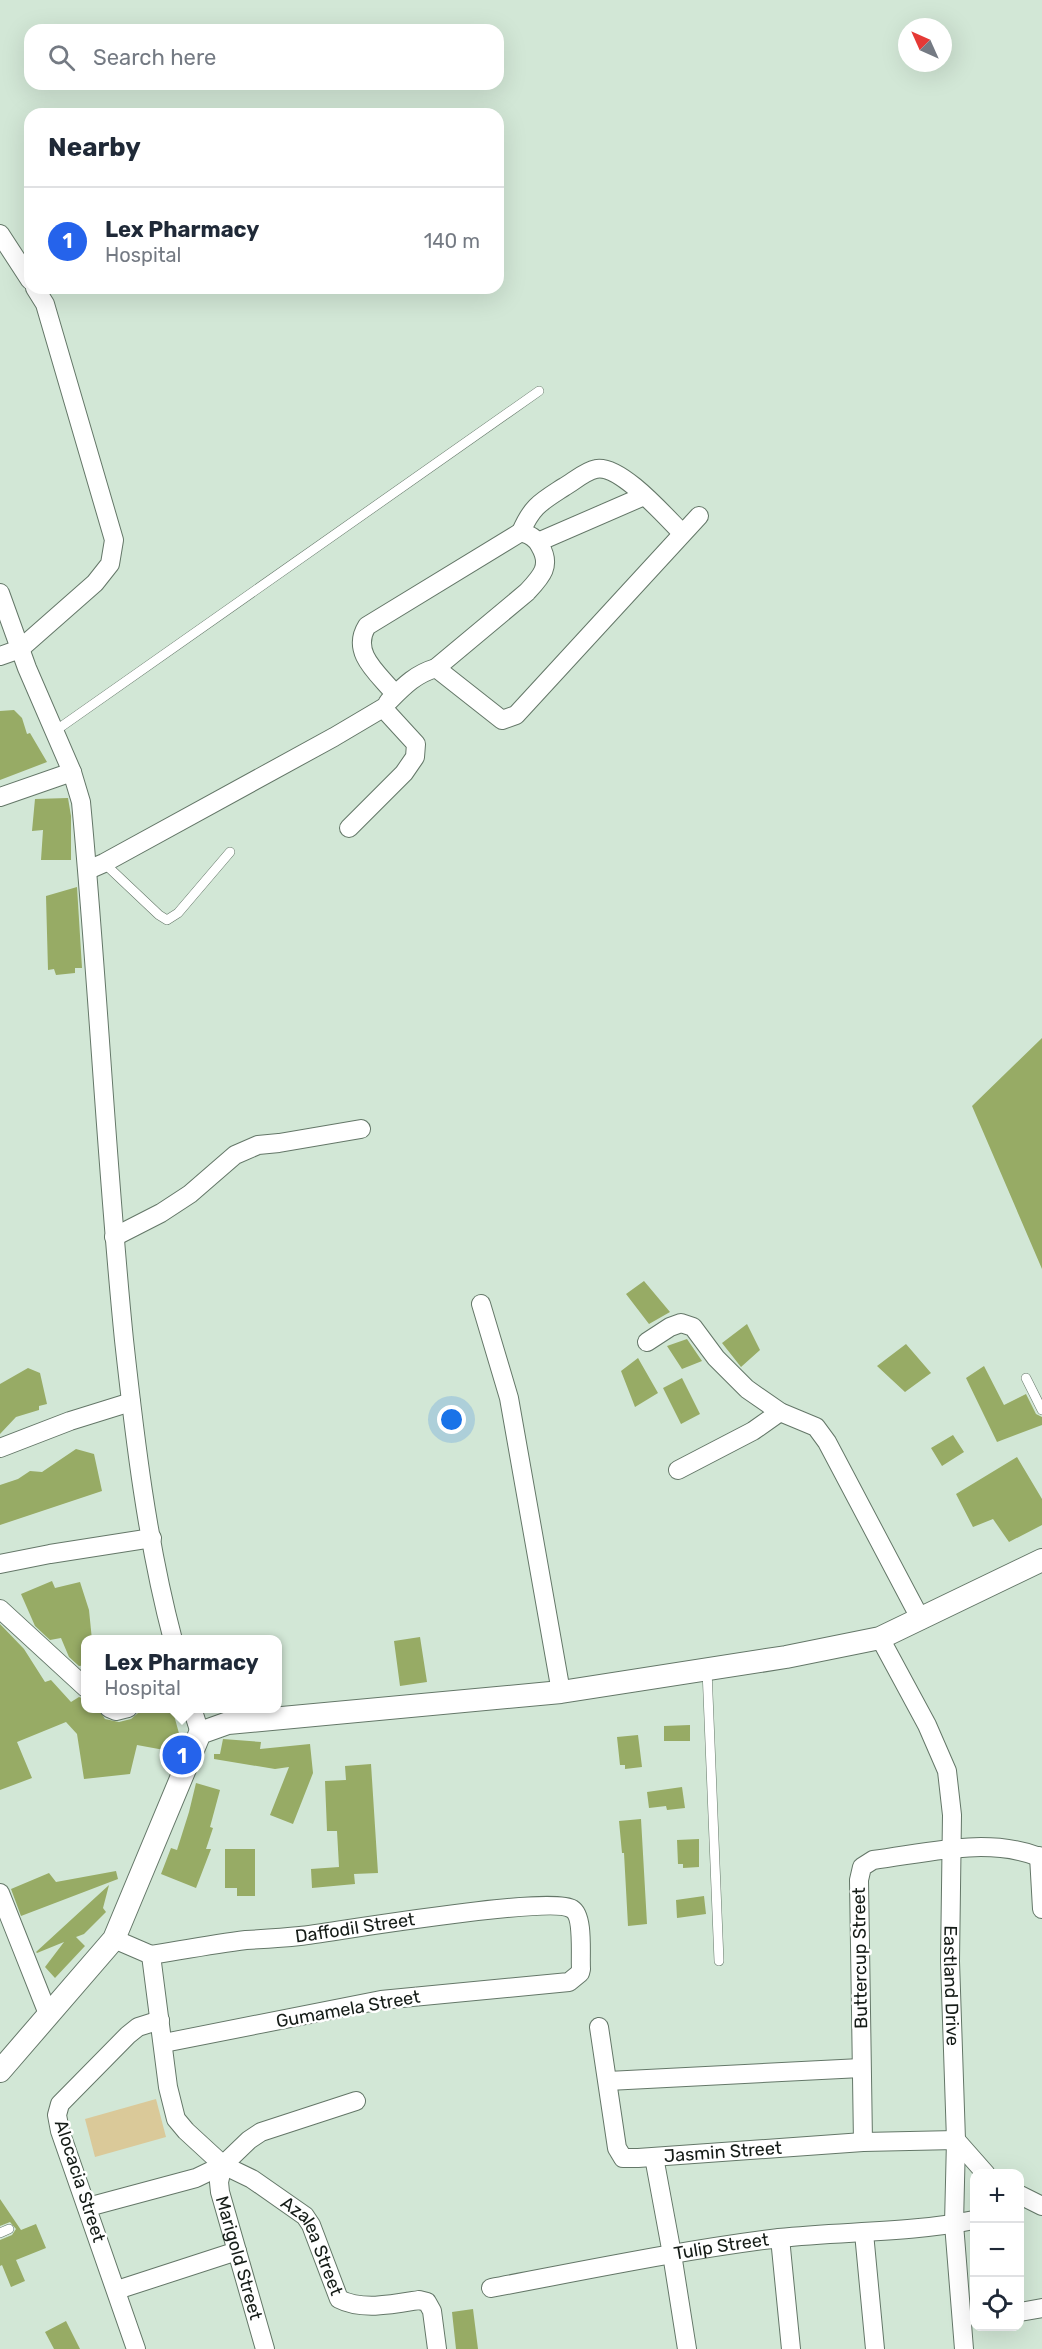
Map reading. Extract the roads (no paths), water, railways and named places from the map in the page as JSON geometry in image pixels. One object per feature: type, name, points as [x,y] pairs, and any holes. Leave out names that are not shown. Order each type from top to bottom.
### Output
[{"type":"street","points":[[0,234],[24,271]]},
{"type":"street","points":[[0,656],[20,649],[95,583],[110,564],[114,540],[45,304],[39,294]]},
{"type":"street","points":[[349,828],[404,773],[415,757],[416,744],[389,701],[360,646],[361,636],[367,626],[521,532],[529,513],[538,503],[593,469],[605,468],[620,476],[682,533]]},
{"type":"street","points":[[538,542],[644,496]]},
{"type":"street","points":[[436,668],[502,720],[516,715],[699,516]]},
{"type":"street","points":[[96,867],[334,737],[389,701],[421,673],[436,668],[527,592],[540,578],[546,566],[546,556],[538,542],[530,535],[521,532]]},
{"type":"street","points":[[1,599],[72,772],[96,867],[114,1237],[139,1466],[172,1635]]},
{"type":"street","points":[[0,797],[72,772]]},
{"type":"street","points":[[114,1237],[161,1213],[190,1194],[235,1155],[258,1145],[361,1129]]},
{"type":"street","points":[[481,1304],[509,1398],[561,1692]]},
{"type":"street","points":[[647,1342],[670,1327],[681,1323],[693,1327],[716,1358],[747,1389],[780,1412],[816,1427],[827,1442],[921,1620]]},
{"type":"street","points":[[0,1448],[70,1421],[131,1402]]},
{"type":"street","points":[[678,1470],[753,1431],[780,1412]]},
{"type":"street","points":[[0,1564],[152,1538]]},
{"type":"street","points":[[200,1733],[228,1723],[561,1692],[786,1658],[880,1638],[1042,1560]]},
{"type":"street","points":[[0,1609],[81,1683]]},
{"type":"street","name":"Eastland Drive","points":[[880,1638],[927,1725],[947,1771],[952,1815],[950,1961],[956,2140],[954,2224],[968,2320],[964,2349]]},
{"type":"street","points":[[0,2071],[114,1939],[200,1733],[194,1713]]},
{"type":"street","points":[[952,1850],[989,1846],[1014,1849],[1041,1857],[1042,1909]]},
{"type":"street","name":"Buttercup Street","points":[[863,2142],[859,1880],[862,1867],[873,1860],[952,1850]]},
{"type":"street","points":[[0,1893],[48,2014]]},
{"type":"street","name":"Daffodil Street","points":[[151,1955],[235,1942],[559,1904],[574,1910],[579,1918],[581,1969],[580,1973],[569,1982]]},
{"type":"street","points":[[114,1939],[151,1955],[168,2087],[176,2119],[223,2165]]},
{"type":"street","name":"Gumamela Street","points":[[164,2043],[381,2000],[569,1982]]},
{"type":"street","name":"Alocacia Street","points":[[136,2349],[60,2131],[57,2110],[60,2104],[128,2035],[138,2027],[160,2020]]},
{"type":"street","name":"Jasmin Street","points":[[598,2027],[620,2153],[623,2158],[863,2142],[956,2140]]},
{"type":"street","points":[[608,2081],[861,2068]]},
{"type":"street","points":[[88,2206],[196,2178],[223,2165],[249,2140],[261,2132],[356,2101]]},
{"type":"street","points":[[956,2140],[982,2169]]},
{"type":"street","points":[[654,2157],[687,2349]]},
{"type":"street","name":"Marigold Street","points":[[223,2165],[219,2182],[220,2192],[265,2349]]},
{"type":"street","name":"Azalea Street","points":[[223,2165],[252,2179],[305,2216],[311,2225],[339,2299],[354,2305],[367,2306],[419,2300],[428,2302],[432,2311],[437,2349]]},
{"type":"street","points":[[1024,2197],[1042,2207]]},
{"type":"street","points":[[1024,2210],[1042,2207]]},
{"type":"street","name":"Tulip Street","points":[[491,2288],[672,2254],[780,2238],[864,2233],[970,2221]]},
{"type":"street","points":[[864,2233],[875,2349]]},
{"type":"street","points":[[780,2238],[791,2349]]},
{"type":"street","points":[[117,2290],[237,2251]]},
{"type":"street","points":[[1024,2311],[1042,2308]]},
{"type":"lane","points":[[55,731],[539,391]]},
{"type":"lane","points":[[96,867],[167,920],[178,913],[230,852]]},
{"type":"lane","points":[[1026,1378],[1042,1410]]},
{"type":"lane","points":[[707,1670],[719,1961]]},
{"type":"place","name":"Lex Pharmacy","points":[[182,1755]]}]
